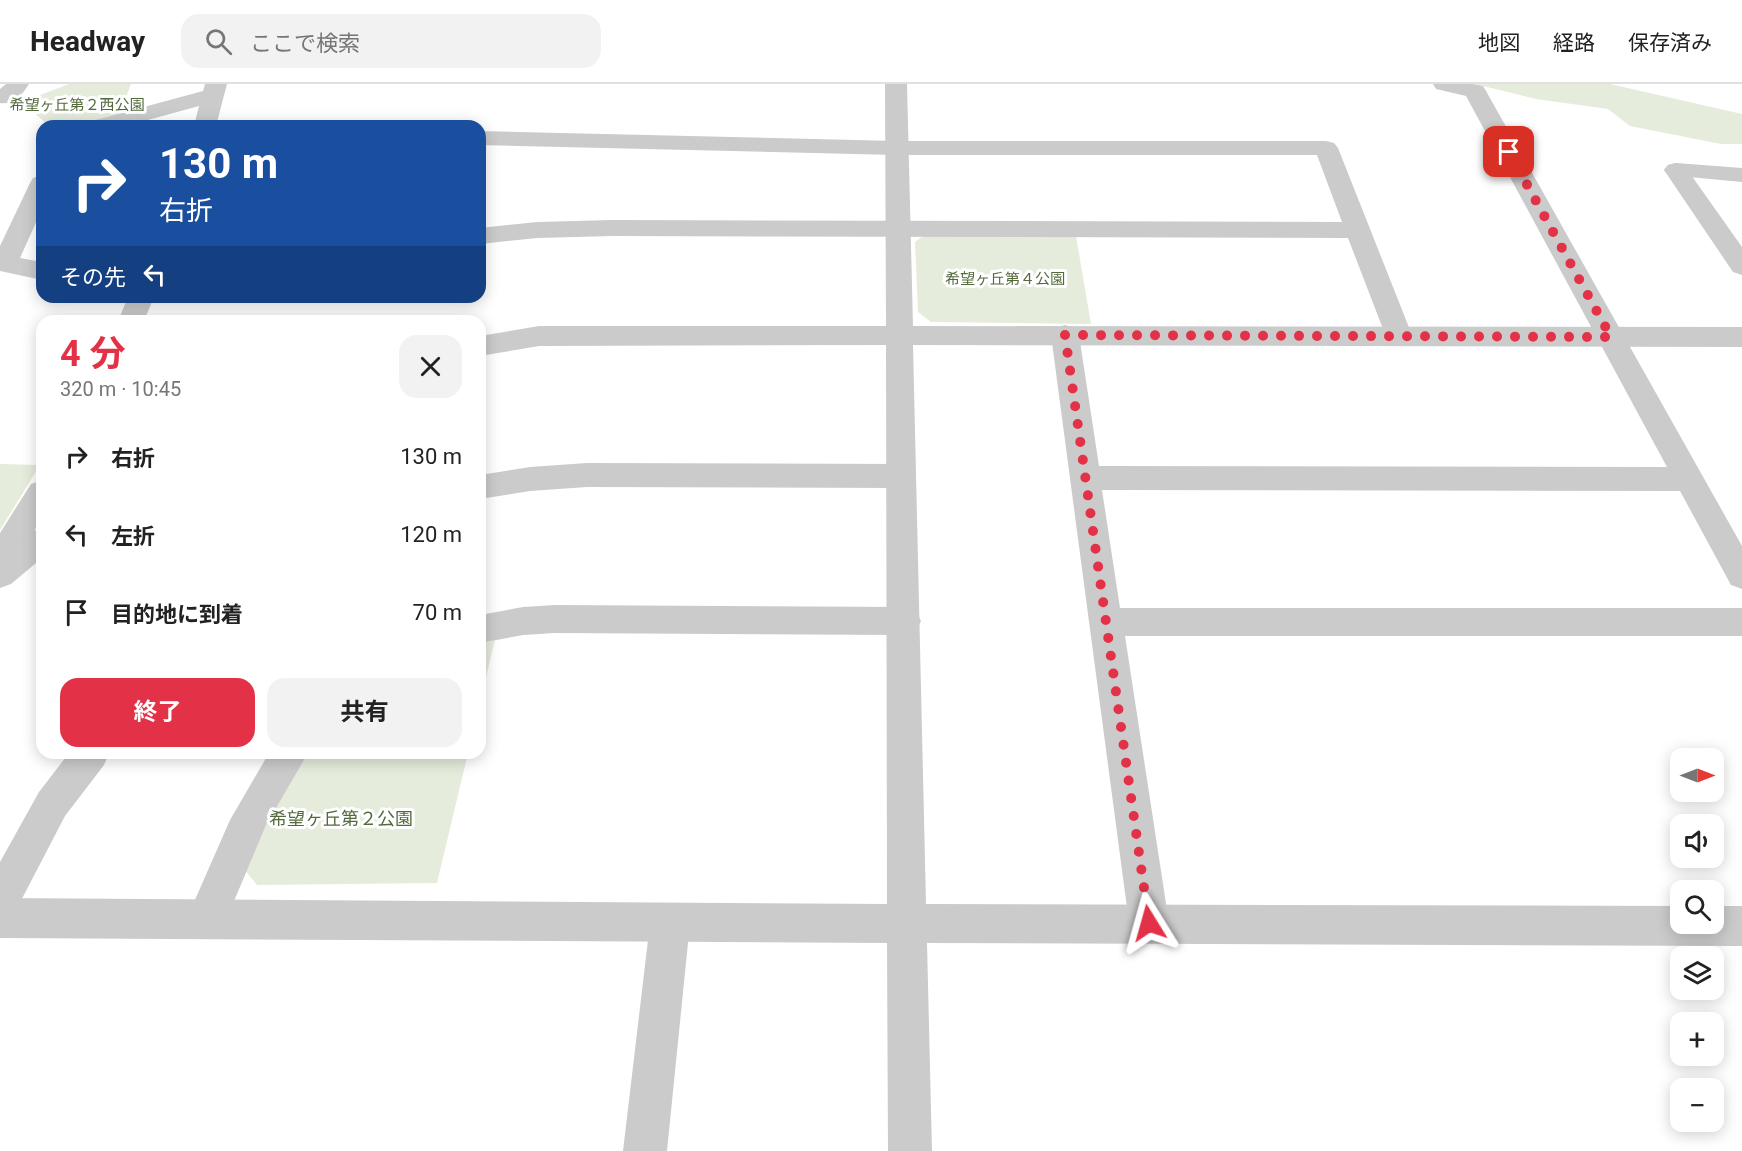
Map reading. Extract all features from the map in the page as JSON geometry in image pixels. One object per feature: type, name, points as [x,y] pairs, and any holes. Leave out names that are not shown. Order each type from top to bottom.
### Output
[{"type":"street","points":[[0,96],[6,97],[18,84]]},
{"type":"street","points":[[896,84],[910,1151]]},
{"type":"street","points":[[1444,84],[1475,91],[1742,576]]},
{"type":"street","points":[[119,120],[215,90]]},
{"type":"street","points":[[206,120],[215,90]]},
{"type":"street","points":[[486,138],[896,148],[1326,148],[1398,335]]},
{"type":"street","points":[[1742,175],[1676,170],[1742,266]]},
{"type":"street","points":[[36,196],[4,264],[36,271]]},
{"type":"street","points":[[486,235],[537,230],[614,228],[1357,230]]},
{"type":"street","points":[[486,345],[539,336],[590,335],[1742,337]]},
{"type":"street","points":[[1065,335],[1149,923]]},
{"type":"street","points":[[486,486],[530,479],[587,475],[901,476]]},
{"type":"street","points":[[1085,478],[1687,479]]},
{"type":"street","points":[[0,560],[36,502]]},
{"type":"street","points":[[0,575],[36,545]]},
{"type":"street","points":[[486,627],[555,619],[904,621]]},
{"type":"street","points":[[1106,622],[1742,622]]},
{"type":"street","points":[[0,900],[52,804],[86,759]]},
{"type":"street","points":[[207,918],[252,811],[271,777],[285,759]]},
{"type":"street","points":[[0,918],[670,923],[1742,926]]},
{"type":"street","points":[[645,1151],[670,923]]},
{"type":"green space","name":"希望ヶ丘第２西公園","points":[[69,84],[131,84],[119,115],[101,120],[42,120],[22,102]]},
{"type":"green space","points":[[1475,84],[1610,84],[1742,114],[1742,144],[1721,144],[1630,126],[1608,109],[1536,99]]},
{"type":"green space","name":"希望ヶ丘第４公園","points":[[923,236],[1076,236],[1091,324],[931,322],[918,312],[915,242]]},
{"type":"green space","points":[[0,464],[36,465],[36,472],[0,530]]},
{"type":"green space","points":[[495,640],[486,677],[486,642]]},
{"type":"green space","name":"希望ヶ丘第２公園","points":[[304,759],[467,759],[437,883],[257,885],[244,869],[280,794]]},
{"type":"route","points":[[1149,923],[1065,335],[1611,337],[1509,152]]}]
